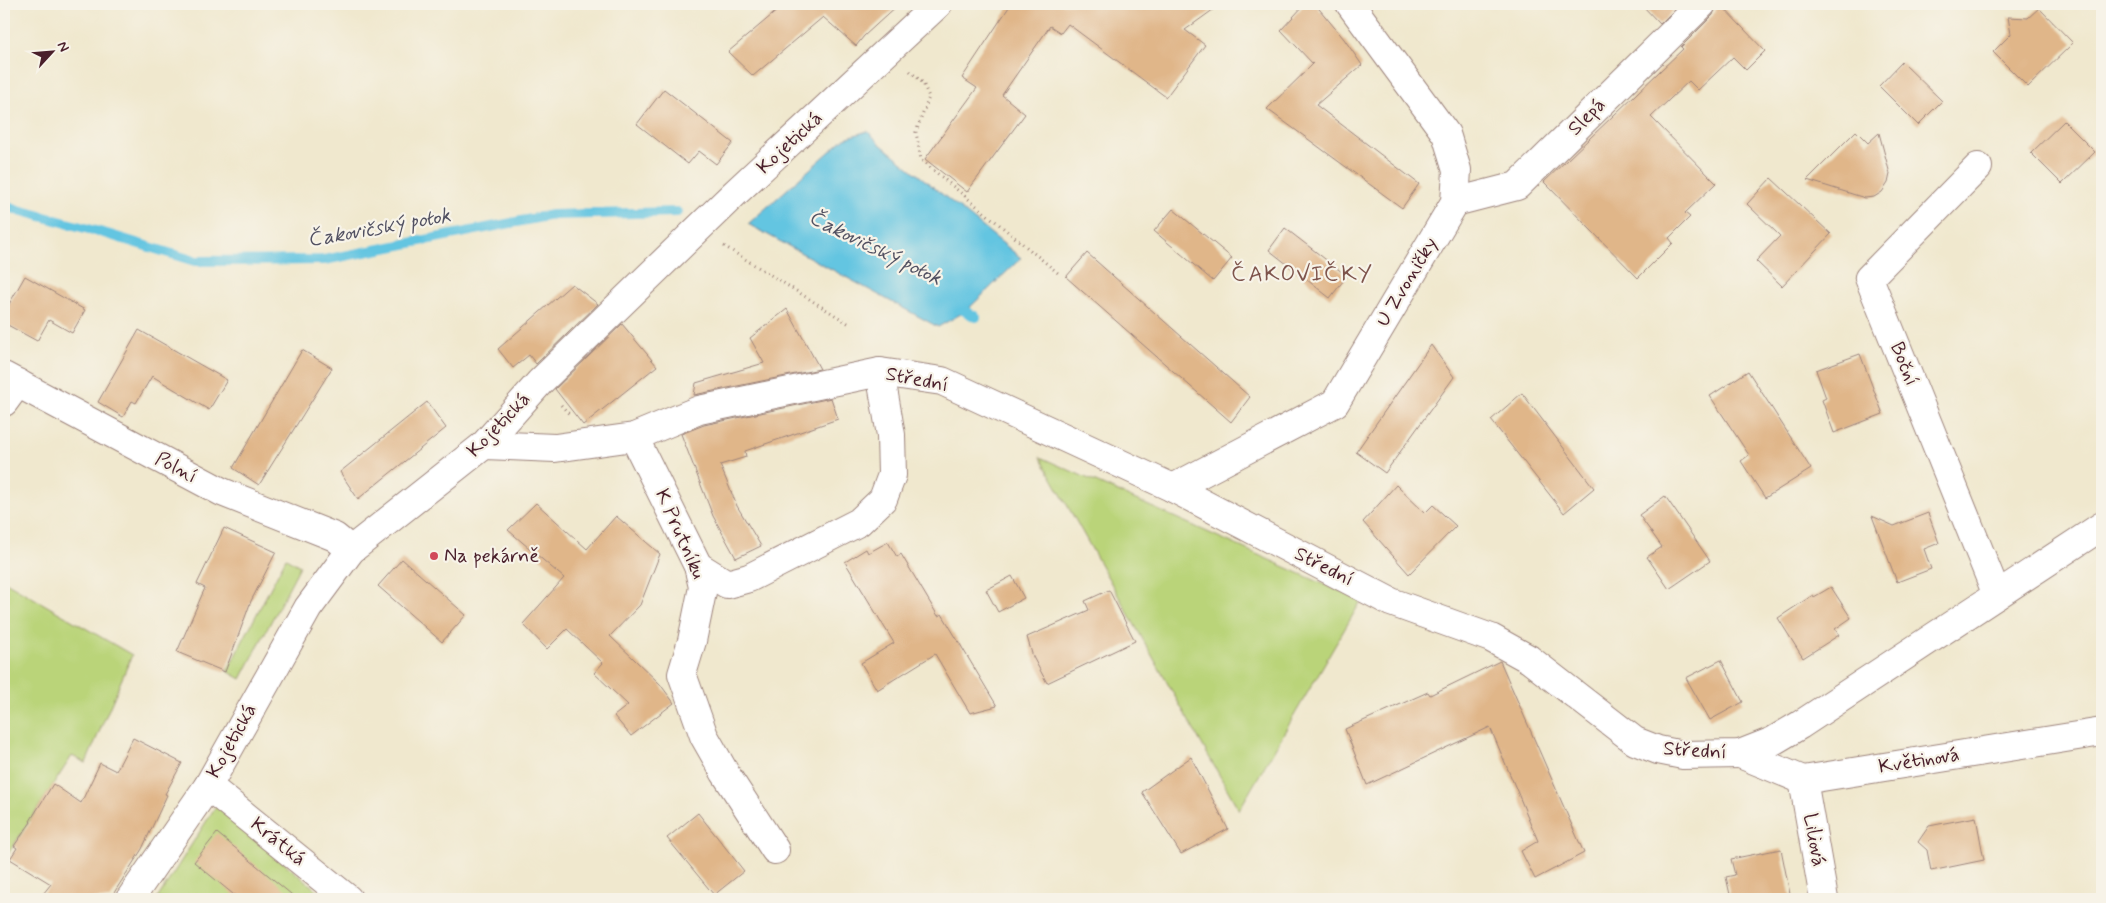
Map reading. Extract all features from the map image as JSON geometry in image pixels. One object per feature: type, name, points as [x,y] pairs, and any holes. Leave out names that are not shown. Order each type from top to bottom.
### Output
[{"type":"street","name":"Kojetická","points":[[130,899],[208,786],[308,608],[351,550],[484,445],[540,382],[700,230],[734,194],[938,4]]},
{"type":"street","name":"U Zvoničky","points":[[1173,488],[1335,403],[1455,202],[1457,170],[1446,134],[1350,4]]},
{"type":"street","name":"Slepá","points":[[1455,202],[1517,186],[1702,4]]},
{"type":"street","name":"Boční","points":[[1978,167],[1869,278],[1997,595]]},
{"type":"street","name":"Střední","points":[[484,445],[555,448],[634,437],[699,410],[880,372],[942,381],[1173,488],[1391,602],[1491,638],[1529,659],[1635,741],[1658,750],[1682,755],[1740,754],[1773,741],[2102,526]]},
{"type":"street","points":[[698,566],[727,584],[749,578],[859,522],[883,499],[892,475],[890,435],[880,372]]},
{"type":"street","name":"Polní","points":[[8,387],[222,492],[335,537],[351,550]]},
{"type":"street","name":"K Prutníku","points":[[634,437],[698,566],[703,587],[692,641],[682,674],[704,736],[774,850]]},
{"type":"street","name":"Květinová","points":[[1803,780],[2102,732]]},
{"type":"street","points":[[1740,754],[1803,780]]},
{"type":"street","name":"Liliová","points":[[1803,780],[1824,899]]},
{"type":"street","name":"Krátká","points":[[208,786],[348,899]]},
{"type":"path","points":[[909,71],[923,83],[929,97],[916,132],[921,160],[1058,273]]},
{"type":"path","points":[[700,230],[851,326]]},
{"type":"green space","points":[[1040,457],[1361,601],[1239,810]]},
{"type":"green space","points":[[286,558],[300,566],[241,679],[227,671]]},
{"type":"green space","points":[[4,581],[132,655],[86,763],[72,756],[4,860]]},
{"type":"green space","points":[[216,806],[327,899],[157,899]]},
{"type":"water","points":[[868,131],[879,143],[1021,258],[966,311],[938,327],[748,224],[845,138]]},
{"type":"building","points":[[785,4],[899,4],[864,36],[856,46],[823,17],[753,76],[728,52]]},
{"type":"building","points":[[1011,4],[1221,4],[1185,30],[1205,45],[1166,97],[1068,24],[1061,33],[1050,26],[1002,95],[1025,114],[967,192],[925,159],[977,88],[962,78]]},
{"type":"building","points":[[1305,4],[1315,4],[1344,39],[1362,65],[1316,105],[1419,184],[1402,208],[1267,109],[1313,64],[1281,30]]},
{"type":"building","points":[[1641,4],[1680,4],[1660,24]]},
{"type":"building","points":[[1717,4],[1720,4],[1765,51],[1746,70],[1733,57],[1698,90],[1689,81],[1651,117],[1716,183],[1685,213],[1690,217],[1669,238],[1673,243],[1638,278],[1544,182],[1683,49],[1681,47],[1713,15]]},
{"type":"building","points":[[2039,8],[2073,43],[2028,87],[1993,52],[2011,34],[2008,17],[2028,18]]},
{"type":"building","points":[[1902,62],[1942,101],[1918,125],[1879,86]]},
{"type":"building","points":[[664,89],[733,143],[716,164],[699,151],[688,164],[637,124]]},
{"type":"building","points":[[2064,121],[2095,152],[2062,184],[2031,153]]},
{"type":"building","points":[[1856,131],[1868,143],[1879,133],[1890,174],[1888,183],[1882,192],[1874,197],[1865,198],[1807,180]]},
{"type":"building","points":[[1771,178],[1831,234],[1782,286],[1756,261],[1780,236],[1747,204]]},
{"type":"building","points":[[1173,209],[1232,258],[1213,281],[1154,231]]},
{"type":"building","points":[[1285,228],[1347,276],[1330,298],[1269,250]]},
{"type":"building","points":[[1087,253],[1250,397],[1231,422],[1066,277]]},
{"type":"building","points":[[25,276],[85,310],[72,333],[49,320],[37,341],[4,323],[4,313]]},
{"type":"building","points":[[572,284],[598,304],[536,364],[529,355],[513,368],[498,349]]},
{"type":"building","points":[[787,309],[820,369],[694,395],[696,383],[764,363],[750,338]]},
{"type":"building","points":[[622,324],[657,366],[583,425],[555,389]]},
{"type":"building","points":[[139,330],[227,380],[209,410],[152,376],[136,403],[132,401],[123,417],[98,402]]},
{"type":"building","points":[[1431,345],[1454,377],[1385,473],[1356,452]]},
{"type":"building","points":[[302,350],[332,368],[259,485],[233,468]]},
{"type":"building","points":[[1860,354],[1883,414],[1834,433],[1822,400],[1826,398],[1816,370]]},
{"type":"building","points":[[1748,371],[1811,469],[1765,498],[1741,461],[1749,455],[1710,396]]},
{"type":"building","points":[[1522,393],[1594,488],[1564,513],[1491,420]]},
{"type":"building","points":[[831,398],[838,419],[745,451],[746,457],[720,465],[737,506],[761,546],[736,558],[713,516],[681,434],[704,425]]},
{"type":"building","points":[[427,402],[446,428],[358,499],[340,472]]},
{"type":"building","points":[[1396,485],[1425,513],[1433,505],[1456,526],[1409,574],[1363,522]]},
{"type":"building","points":[[1665,496],[1710,561],[1669,589],[1647,557],[1662,547],[1639,515]]},
{"type":"building","points":[[536,503],[587,549],[616,516],[660,554],[640,605],[610,636],[660,684],[674,703],[631,736],[614,716],[628,705],[594,673],[603,663],[567,629],[547,649],[523,624],[564,578],[508,530]]},
{"type":"building","points":[[1928,513],[1939,543],[1924,549],[1931,569],[1897,582],[1872,516],[1894,526]]},
{"type":"building","points":[[224,528],[276,552],[251,601],[225,672],[177,652],[205,588],[197,584]]},
{"type":"building","points":[[888,542],[897,557],[901,554],[938,616],[942,614],[997,706],[970,713],[935,654],[877,690],[861,663],[894,643],[845,562],[866,549],[868,553]]},
{"type":"building","points":[[402,559],[466,615],[442,642],[378,586]]},
{"type":"building","points":[[1012,576],[1024,598],[998,612],[986,590]]},
{"type":"building","points":[[1831,587],[1851,618],[1835,629],[1839,635],[1803,658],[1778,618],[1813,595],[1814,597]]},
{"type":"building","points":[[1109,590],[1135,641],[1047,683],[1033,657],[1027,637],[1089,610],[1085,601]]},
{"type":"building","points":[[1721,660],[1743,702],[1710,720],[1686,678]]},
{"type":"building","points":[[1500,661],[1584,853],[1535,879],[1521,851],[1538,841],[1490,727],[1367,785],[1345,729],[1428,692],[1430,695]]},
{"type":"building","points":[[133,738],[182,763],[165,794],[167,795],[142,849],[110,899],[39,899],[51,884],[10,859],[17,848],[14,846],[31,822],[53,784],[81,803],[100,763],[116,771]]},
{"type":"building","points":[[1191,757],[1228,829],[1181,854],[1142,792]]},
{"type":"building","points":[[698,813],[744,871],[714,895],[667,838]]},
{"type":"building","points":[[1976,817],[1984,860],[1931,871],[1927,850],[1918,842],[1929,826]]},
{"type":"building","points":[[217,833],[297,899],[239,899],[194,862]]},
{"type":"building","points":[[1781,849],[1791,899],[1731,899],[1726,877],[1735,875],[1731,859]]},
{"type":"waterway","name":"Čakovičský potok","points":[[4,206],[107,234],[195,261],[324,260],[552,215],[677,212]]},
{"type":"waterway","name":"Čakovičský potok","points":[[954,305],[976,317]]},
{"type":"place","name":"Na pekárně","points":[[434,556]]},
{"type":"district","name":"ČAKOVIČKY","points":[[1302,275]]}]
